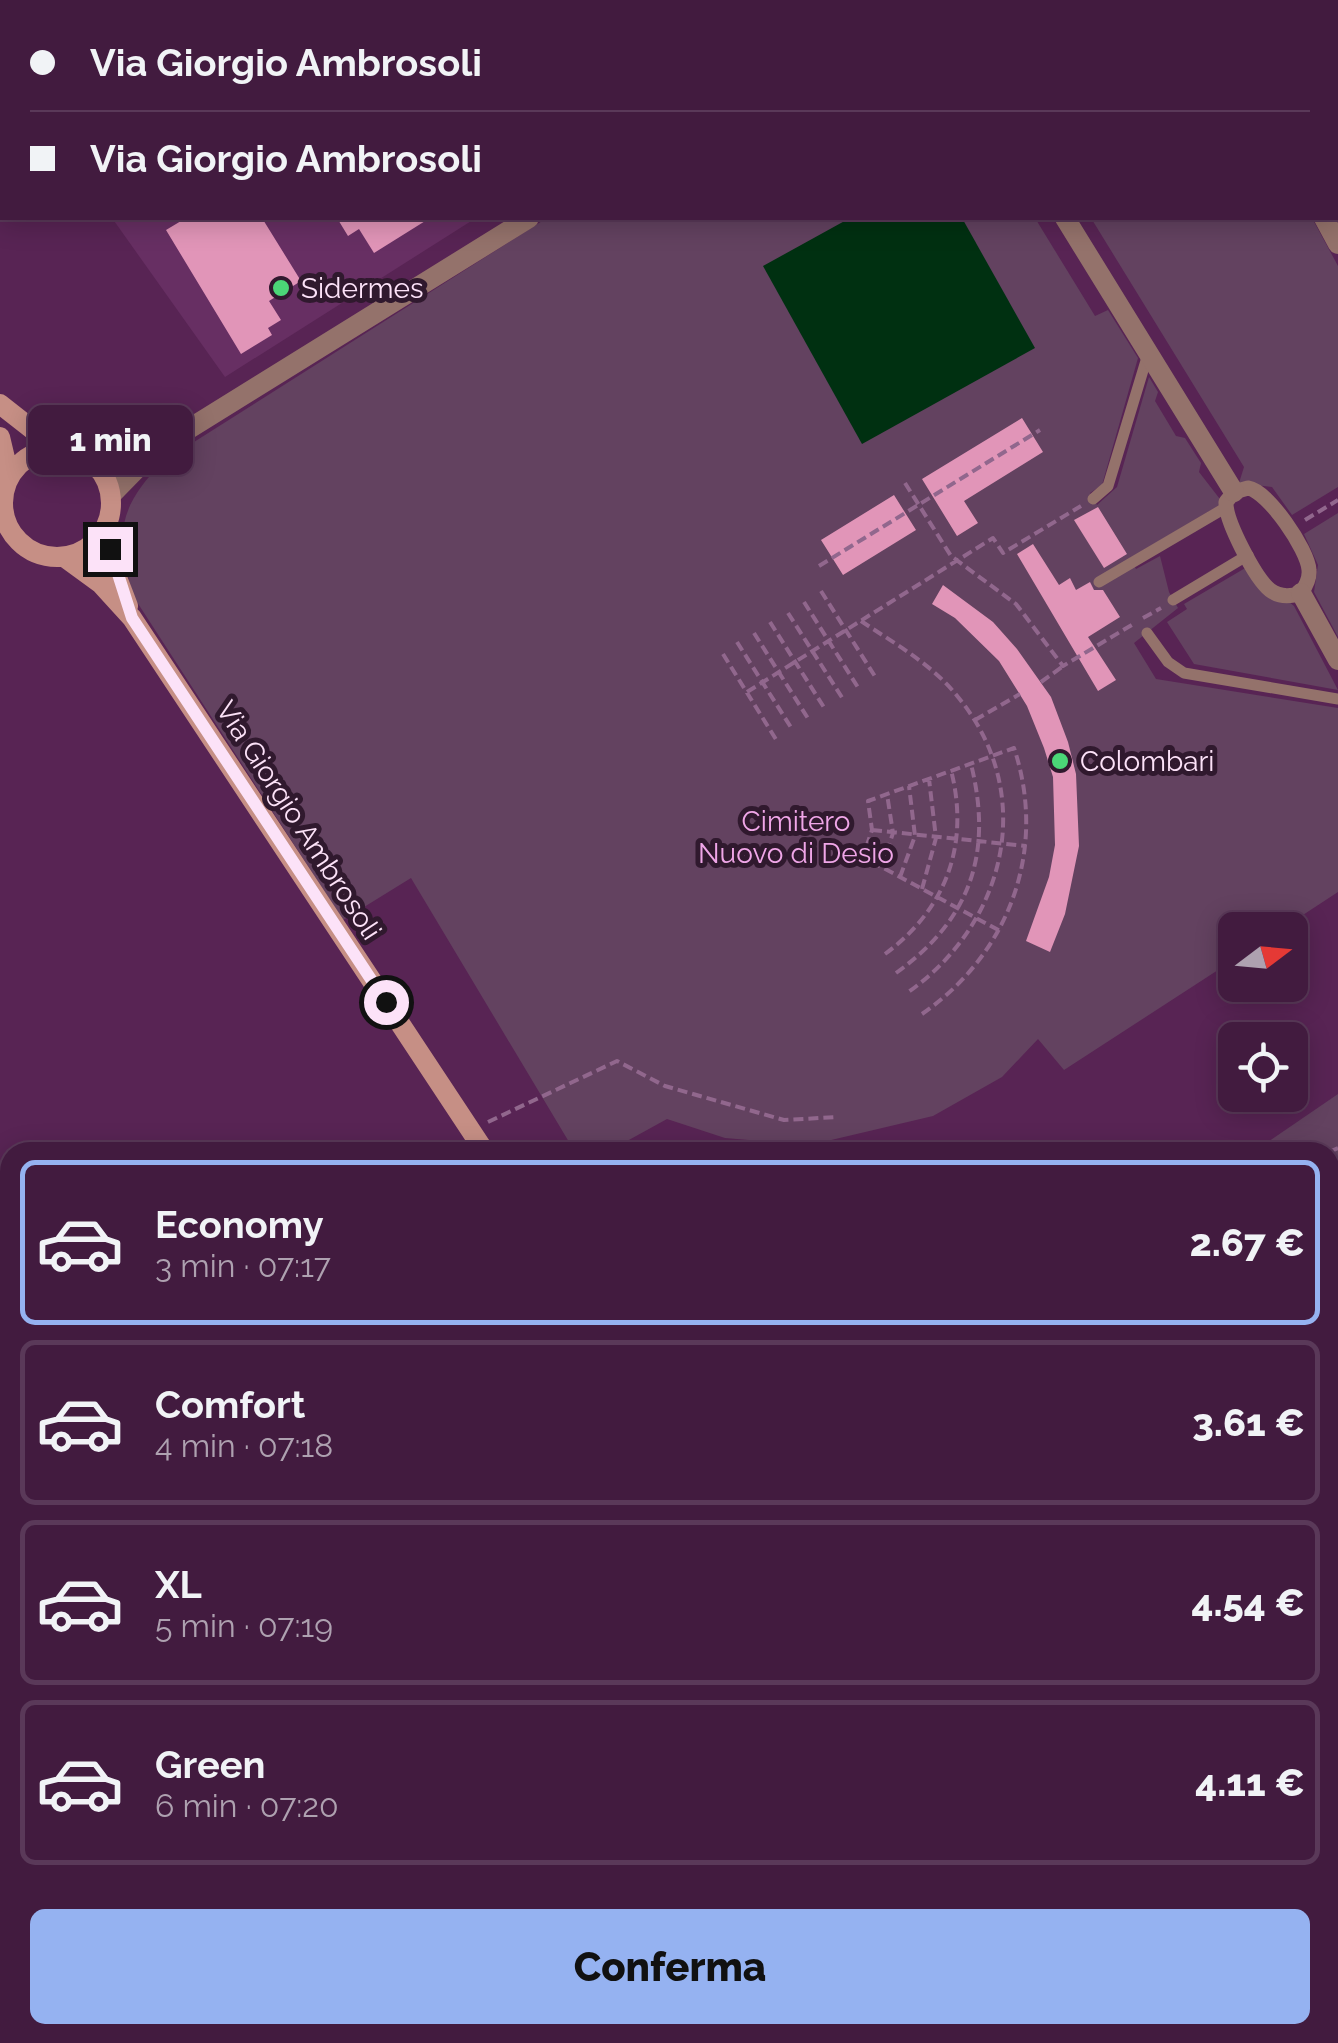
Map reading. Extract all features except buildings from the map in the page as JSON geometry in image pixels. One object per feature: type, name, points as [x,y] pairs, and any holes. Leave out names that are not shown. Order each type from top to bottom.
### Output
[{"type":"main road","points":[[0,404],[56,448],[82,454],[96,464],[111,495],[106,526],[89,547],[64,558],[30,551],[7,526],[3,491],[21,460],[56,448]]},
{"type":"main road","points":[[0,438],[9,475]]},
{"type":"main road","name":"Via Giorgio Ambrosoli","points":[[106,526],[115,572],[132,618]]},
{"type":"main road","name":"Via Giorgio Ambrosoli","points":[[64,558],[101,584],[132,618],[478,1142]]},
{"type":"street","points":[[111,495],[154,450],[526,220]]},
{"type":"street","points":[[1065,220],[1148,354],[1230,500],[1248,555],[1272,591],[1282,596],[1301,593]]},
{"type":"street","points":[[1325,220],[1338,244]]},
{"type":"street","points":[[82,454],[154,450]]},
{"type":"street","points":[[1230,500],[1248,488],[1262,492],[1288,530],[1309,569],[1301,593],[1338,660]]},
{"type":"lane","points":[[1093,499],[1104,492],[1113,472],[1148,354]]},
{"type":"lane","points":[[1100,582],[1230,500]]},
{"type":"lane","points":[[1174,600],[1248,555]]},
{"type":"lane","points":[[1147,633],[1168,662],[1184,674],[1338,698]]},
{"type":"path","points":[[819,566],[1040,430]]},
{"type":"path","points":[[905,483],[956,561],[1016,604],[1063,666]]},
{"type":"path","points":[[746,692],[993,538],[1004,554],[1093,499]]},
{"type":"path","points":[[1288,530],[1338,500]]},
{"type":"path","points":[[821,592],[876,678]]},
{"type":"path","points":[[1041,682],[1174,600]]},
{"type":"path","points":[[804,602],[859,689]]},
{"type":"path","points":[[788,613],[843,700]]},
{"type":"path","points":[[860,621],[929,667],[975,720],[992,756],[1002,844],[995,880],[979,920],[956,952],[907,993]]},
{"type":"path","points":[[770,622],[825,709]]},
{"type":"path","points":[[754,633],[809,720]]},
{"type":"path","points":[[738,642],[792,729]]},
{"type":"path","points":[[722,654],[777,740]]},
{"type":"path","points":[[975,720],[1020,694]]},
{"type":"path","points":[[922,1014],[970,976],[1000,932],[1014,898],[1026,846],[1025,793],[1014,748],[868,801],[872,830],[863,856],[1000,932]]},
{"type":"path","points":[[896,973],[922,955],[960,910],[980,841],[979,804],[971,763]]},
{"type":"path","points":[[885,954],[924,922],[939,898],[958,840],[951,770]]},
{"type":"path","points":[[922,889],[936,838],[929,779]]},
{"type":"path","points":[[900,877],[914,836],[909,786]]},
{"type":"path","points":[[882,867],[893,833],[888,794]]},
{"type":"path","points":[[872,830],[1026,846]]},
{"type":"path","points":[[470,1130],[617,1060],[664,1086],[784,1120],[838,1117]]},
{"type":"shaded area","points":[[113,220],[473,220],[225,377]]},
{"type":"shaded area","points":[[846,220],[963,220],[1035,348],[862,444],[763,266]]},
{"type":"green space","name":"Cimitero Nuovo di Desio","points":[[544,220],[1036,220],[1095,316],[1108,310],[1138,358],[1102,485],[1090,493],[1097,505],[1117,487],[1149,377],[1158,392],[1155,401],[1176,436],[1185,438],[1201,463],[1199,472],[1223,503],[1130,558],[1136,569],[1160,556],[1169,592],[1178,608],[1134,643],[1156,679],[1338,708],[1338,892],[1307,912],[1218,912],[1218,970],[1064,1070],[1038,1039],[1002,1077],[933,1116],[823,1142],[725,1138],[667,1119],[625,1142],[569,1142],[411,878],[343,920],[135,599],[124,558],[124,524],[148,478],[164,461]]},
{"type":"green space","points":[[1092,220],[1313,220],[1338,266],[1338,487],[1292,515],[1272,487],[1239,483],[1244,467]]},
{"type":"green space","points":[[1338,513],[1338,637],[1314,592],[1318,565],[1304,534]]},
{"type":"green space","points":[[1247,567],[1294,606],[1338,690],[1194,664],[1167,622],[1187,609],[1184,604]]},
{"type":"green space","points":[[1338,1094],[1338,1142],[1268,1142]]},
{"type":"place","name":"Sidermes","points":[[281,288]]},
{"type":"place","name":"Colombari","points":[[1060,761]]},
{"type":"route","points":[[110,549],[132,618],[386,1002]]}]
